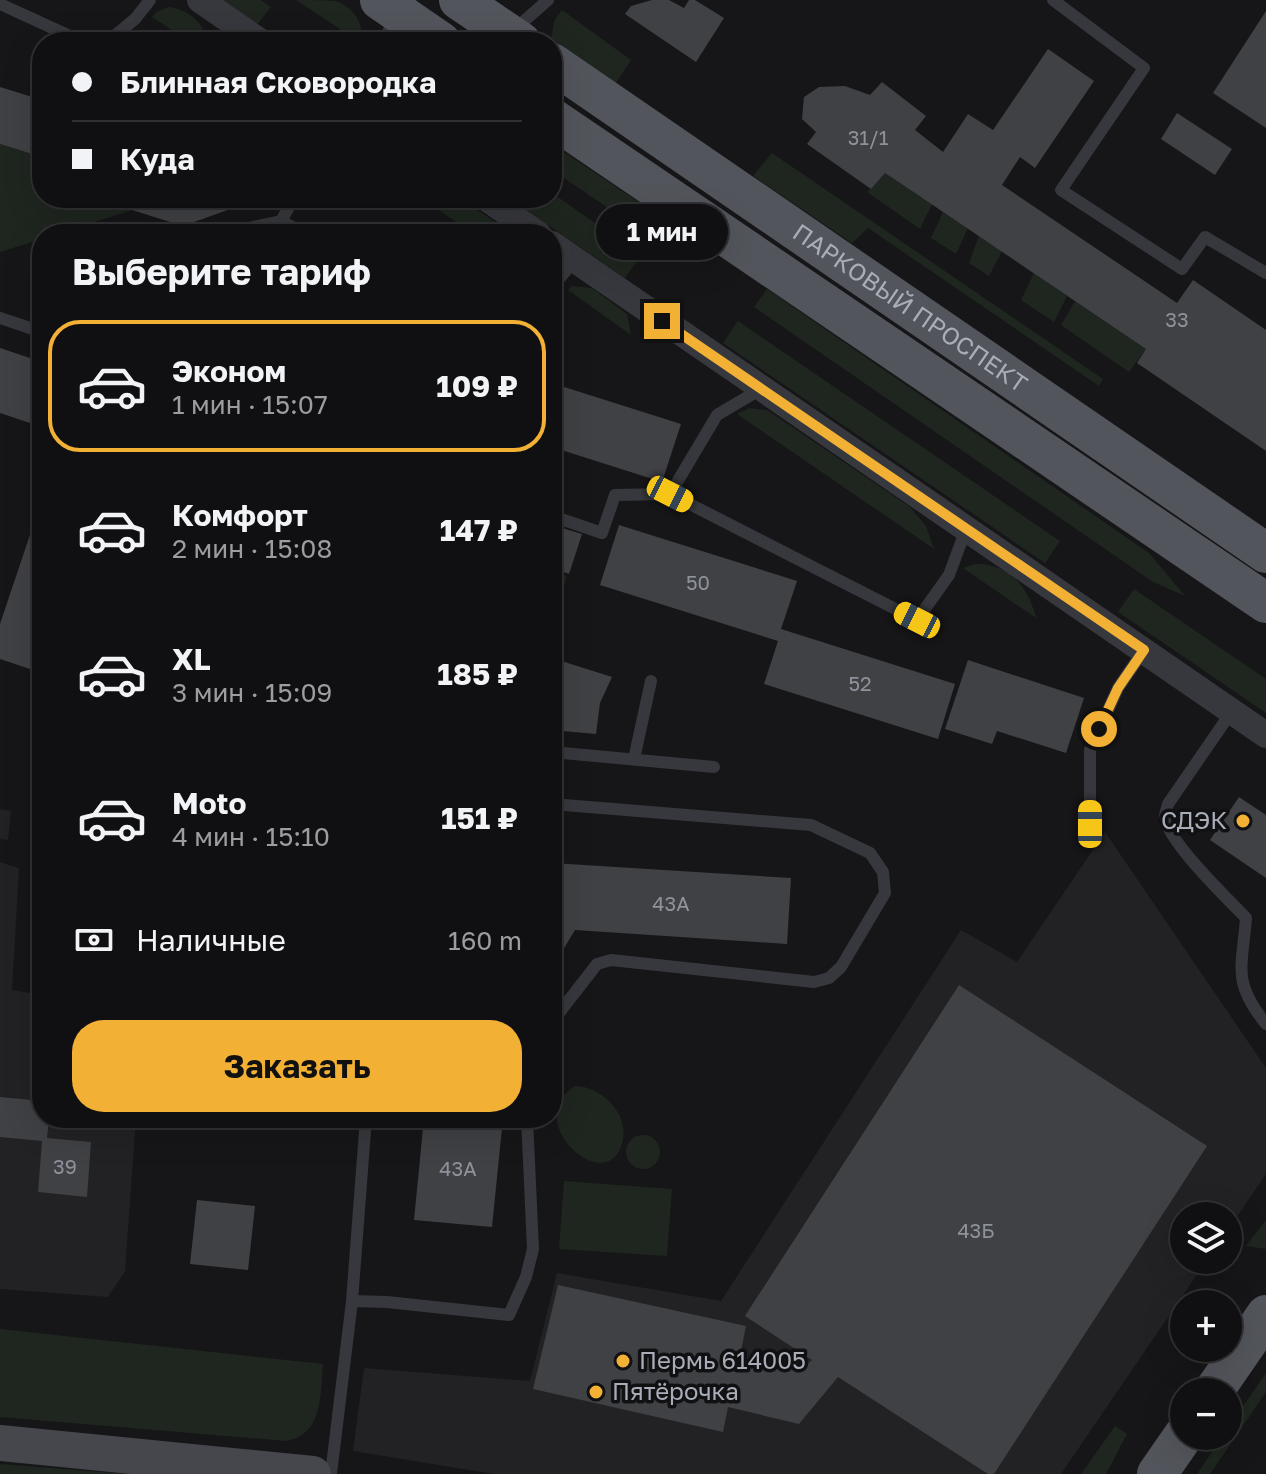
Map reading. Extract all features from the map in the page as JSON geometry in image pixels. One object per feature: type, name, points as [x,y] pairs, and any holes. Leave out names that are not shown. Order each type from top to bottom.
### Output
[{"type":"main road","points":[[459,0],[506,32]]},
{"type":"main road","points":[[387,18],[418,32]]},
{"type":"main road","name":"ПАРКОВЫЙ ПРОСПЕКТ","points":[[562,70],[1266,553]]},
{"type":"main road","name":"ПАРКОВЫЙ ПРОСПЕКТ","points":[[562,125],[1266,603]]},
{"type":"main road","points":[[1223,1378],[1266,1315]]},
{"type":"main road","points":[[0,1443],[313,1474]]},
{"type":"main road","points":[[1157,1474],[1174,1450]]},
{"type":"street","points":[[200,0],[246,32]]},
{"type":"street","points":[[500,208],[524,224]]},
{"type":"street","points":[[562,251],[1266,735]]},
{"type":"lane","points":[[121,32],[150,0]]},
{"type":"lane","points":[[520,32],[548,0]]},
{"type":"lane","points":[[1053,0],[1144,68],[1061,190],[1182,269],[1205,237],[1266,273]]},
{"type":"lane","points":[[0,4],[61,32]]},
{"type":"lane","points":[[281,221],[288,208]]},
{"type":"lane","points":[[267,224],[281,221],[287,224]]},
{"type":"lane","points":[[562,275],[575,260]]},
{"type":"lane","points":[[0,318],[32,329]]},
{"type":"lane","points":[[670,494],[717,415],[761,389]]},
{"type":"lane","points":[[562,519],[602,533],[615,495],[670,494],[917,620],[949,575],[966,529]]},
{"type":"lane","points":[[1090,824],[1090,750],[1118,688],[1144,650]]},
{"type":"lane","points":[[634,759],[651,681]]},
{"type":"lane","points":[[1232,711],[1168,804],[1165,818],[1172,833],[1206,875],[1246,918],[1241,984],[1249,1003],[1266,1024]]},
{"type":"lane","points":[[562,753],[714,767]]},
{"type":"lane","points":[[562,805],[811,825],[870,853],[883,872],[885,893],[841,967],[829,978],[814,982],[611,960],[597,964],[562,1009]]},
{"type":"lane","points":[[331,1474],[352,1301],[365,1128]]},
{"type":"lane","points":[[352,1301],[509,1315],[526,1277],[533,1249],[527,1128]]},
{"type":"shaded area","points":[[218,0],[261,0],[271,7],[256,26]]},
{"type":"shaded area","points":[[296,0],[336,1],[348,8],[357,17],[361,32],[345,32]]},
{"type":"shaded area","points":[[169,7],[183,11],[194,18],[204,32],[175,32],[152,17]]},
{"type":"shaded area","points":[[562,10],[631,60],[616,83],[562,47],[562,32],[552,32],[554,21]]},
{"type":"shaded area","points":[[0,144],[32,154],[32,208],[133,208],[89,224],[32,224],[32,242],[0,252]]},
{"type":"shaded area","points":[[562,151],[652,211],[660,221],[654,239],[562,177]]},
{"type":"shaded area","points":[[772,153],[1103,379],[1099,386],[868,228],[852,243],[753,176]]},
{"type":"shaded area","points":[[885,173],[932,204],[920,229],[867,192]]},
{"type":"shaded area","points":[[562,200],[641,255],[625,278],[562,235],[562,224],[547,224],[524,208],[562,208]]},
{"type":"shaded area","points":[[436,208],[474,208],[499,224],[459,224]]},
{"type":"shaded area","points":[[943,212],[968,228],[956,254],[931,238]]},
{"type":"shaded area","points":[[979,236],[1002,251],[989,276],[969,263]]},
{"type":"shaded area","points":[[1034,273],[1067,296],[1054,322],[1021,300]]},
{"type":"shaded area","points":[[572,286],[592,288],[627,314],[631,335],[568,290]]},
{"type":"shaded area","points":[[767,289],[1149,553],[1185,596],[1153,582],[754,307]]},
{"type":"shaded area","points":[[1075,301],[1146,349],[1129,372],[1061,325]]},
{"type":"shaded area","points":[[738,321],[1060,541],[1045,563],[723,343]]},
{"type":"shaded area","points":[[749,408],[767,410],[910,507],[926,526],[934,549],[737,414]]},
{"type":"shaded area","points":[[975,564],[998,568],[1016,579],[1023,587],[1036,618],[963,568]]},
{"type":"shaded area","points":[[562,574],[567,576],[562,591]]},
{"type":"shaded area","points":[[1134,589],[1266,679],[1266,713],[1118,612]]},
{"type":"shaded area","points":[[0,809],[11,811],[8,840],[0,839]]},
{"type":"shaded area","points":[[1105,832],[1266,1068],[1266,1174],[1242,1209],[1242,1202],[1170,1202],[1170,1274],[1197,1274],[1187,1290],[1170,1290],[1170,1314],[1061,1474],[494,1474],[353,1451],[364,1368],[530,1381],[557,1273],[721,1301],[961,930],[1017,962]]},
{"type":"shaded area","points":[[0,862],[19,868],[12,990],[32,993],[32,1128],[135,1128],[125,1271],[108,1297],[0,1289]]},
{"type":"shaded area","points":[[575,1086],[594,1091],[611,1103],[623,1129],[623,1139],[615,1157],[602,1163],[588,1160],[573,1150],[560,1128],[562,1099]]},
{"type":"shaded area","points":[[643,1135],[655,1140],[660,1152],[655,1164],[643,1169],[631,1164],[626,1152],[631,1140]]},
{"type":"shaded area","points":[[564,1181],[672,1189],[667,1256],[559,1249]]},
{"type":"shaded area","points":[[1266,1220],[1266,1249],[1246,1246]]},
{"type":"shaded area","points":[[0,1329],[323,1364],[318,1412],[307,1430],[286,1441],[0,1417]]},
{"type":"shaded area","points":[[1266,1373],[1266,1392],[1242,1427],[1242,1408]]},
{"type":"shaded area","points":[[1115,1426],[1127,1434],[1106,1474],[1081,1474]]},
{"type":"shaded area","points":[[1213,1450],[1226,1450],[1210,1474],[1197,1474]]},
{"type":"shaded area","points":[[0,1464],[129,1474],[0,1474]]},
{"type":"building","points":[[652,0],[669,0],[684,8],[689,0],[695,0],[724,18],[696,62],[625,14],[631,6]]},
{"type":"building","points":[[1266,11],[1266,128],[1213,93]]},
{"type":"building","points":[[1048,49],[1094,81],[1035,168],[1020,157],[1002,185],[1177,303],[1193,280],[1266,330],[1266,451],[1137,363],[1146,349],[915,193],[885,173],[871,189],[807,144],[816,132],[802,119],[804,97],[819,87],[845,86],[870,95],[882,82],[926,116],[915,130],[943,152],[968,114],[993,130]]},
{"type":"building","points":[[0,87],[32,97],[32,154],[0,144]]},
{"type":"building","points":[[1177,113],[1232,149],[1215,175],[1161,139]]},
{"type":"building","points":[[233,208],[189,224],[177,224],[132,210]]},
{"type":"building","points":[[0,348],[32,359],[32,424],[0,413]]},
{"type":"building","points":[[562,386],[681,424],[662,482],[562,450]]},
{"type":"building","points":[[619,525],[797,581],[781,629],[955,684],[938,739],[764,684],[778,641],[600,585]]},
{"type":"building","points":[[562,528],[582,534],[569,574],[562,572]]},
{"type":"building","points":[[32,529],[32,670],[0,659],[0,624]]},
{"type":"building","points":[[968,660],[1084,698],[1066,753],[997,731],[992,744],[945,729]]},
{"type":"building","points":[[562,661],[612,677],[600,703],[596,734],[562,731]]},
{"type":"building","points":[[1239,797],[1266,815],[1266,878],[1210,840]]},
{"type":"building","points":[[562,864],[791,878],[787,944],[575,930],[562,951]]},
{"type":"building","points":[[959,985],[1207,1146],[994,1474],[988,1474],[838,1377],[799,1424],[728,1407],[723,1432],[533,1389],[558,1285],[746,1326],[740,1356],[801,1369],[812,1360],[745,1316]]},
{"type":"building","points":[[0,1097],[32,1100],[32,1128],[48,1128],[47,1138],[91,1142],[87,1197],[38,1192],[42,1141],[0,1137]]},
{"type":"building","points":[[423,1128],[502,1128],[492,1227],[414,1220]]},
{"type":"building","points":[[197,1200],[255,1206],[248,1270],[190,1264]]},
{"type":"place","name":"СДЭК","points":[[1243,821]]},
{"type":"place","name":"Пермь 614005","points":[[623,1361]]},
{"type":"place","name":"Пятёрочка","points":[[596,1392]]},
{"type":"route","points":[[662,321],[1144,650],[1118,688],[1099,729]]}]
